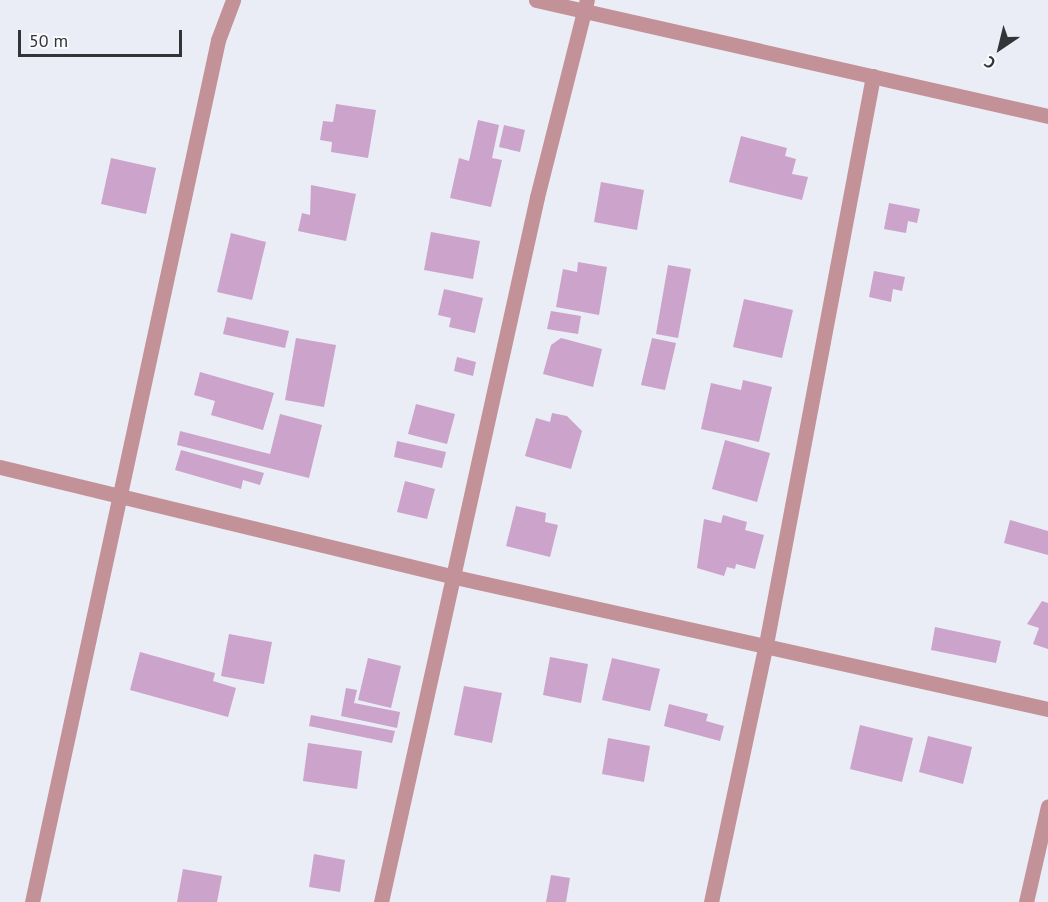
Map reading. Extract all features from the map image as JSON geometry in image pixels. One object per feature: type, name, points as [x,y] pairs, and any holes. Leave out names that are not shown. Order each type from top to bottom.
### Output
[{"type":"street","points":[[32,902],[218,40],[232,0]]},
{"type":"street","points":[[536,0],[585,5],[873,76],[1048,116]]},
{"type":"street","points":[[381,902],[585,5]]},
{"type":"street","points":[[711,902],[766,644],[873,76]]},
{"type":"street","points":[[0,468],[455,577],[766,644],[1048,709]]},
{"type":"street","points":[[1026,902],[1048,806]]},
{"type":"building","points":[[336,104],[376,110],[368,158],[331,152],[332,142],[320,140],[323,121],[333,122]]},
{"type":"building","points":[[478,120],[499,125],[492,158],[502,160],[491,207],[450,198],[459,158],[469,161]]},
{"type":"building","points":[[504,125],[525,130],[520,152],[499,147]]},
{"type":"building","points":[[741,136],[787,148],[785,156],[796,159],[792,174],[808,177],[802,200],[729,182]]},
{"type":"building","points":[[111,158],[156,168],[146,214],[101,204]]},
{"type":"building","points":[[601,182],[644,190],[637,230],[594,222]]},
{"type":"building","points":[[311,185],[356,194],[346,241],[298,231],[302,213],[310,215]]},
{"type":"building","points":[[889,203],[920,209],[917,223],[908,221],[906,233],[884,229]]},
{"type":"building","points":[[431,232],[480,241],[473,279],[424,270]]},
{"type":"building","points":[[231,233],[266,242],[252,300],[217,292]]},
{"type":"building","points":[[578,262],[607,267],[599,315],[556,307],[563,269],[577,272]]},
{"type":"building","points":[[668,265],[691,269],[678,338],[656,334]]},
{"type":"building","points":[[874,271],[905,277],[902,291],[893,289],[891,302],[869,297]]},
{"type":"building","points":[[444,289],[483,298],[475,333],[449,327],[451,318],[438,315]]},
{"type":"building","points":[[744,299],[793,310],[782,358],[733,347]]},
{"type":"building","points":[[551,311],[581,316],[578,334],[547,329]]},
{"type":"building","points":[[227,317],[289,331],[285,348],[223,334]]},
{"type":"building","points":[[296,338],[336,345],[324,407],[285,400]]},
{"type":"building","points":[[561,338],[602,349],[593,387],[543,374],[551,345]]},
{"type":"building","points":[[652,338],[676,343],[665,390],[641,385]]},
{"type":"building","points":[[457,357],[476,362],[473,376],[454,371]]},
{"type":"building","points":[[200,372],[274,393],[263,430],[211,415],[215,401],[194,395]]},
{"type":"building","points":[[743,380],[772,387],[759,442],[701,429],[711,383],[741,390]]},
{"type":"building","points":[[416,404],[455,414],[447,444],[408,434]]},
{"type":"building","points":[[552,413],[567,416],[582,431],[571,469],[525,456],[536,418],[550,422]]},
{"type":"building","points":[[280,414],[322,425],[309,478],[177,445],[180,431],[270,454]]},
{"type":"building","points":[[725,440],[770,453],[757,502],[712,489]]},
{"type":"building","points":[[397,441],[446,452],[442,468],[394,457]]},
{"type":"building","points":[[181,450],[264,473],[260,485],[243,480],[241,489],[175,470]]},
{"type":"building","points":[[405,481],[435,489],[427,519],[397,512]]},
{"type":"building","points":[[516,506],[546,513],[545,522],[558,525],[550,557],[506,546]]},
{"type":"building","points":[[723,515],[747,522],[745,530],[764,535],[755,569],[736,564],[735,569],[727,567],[724,576],[697,568],[704,519],[721,523]]},
{"type":"building","points":[[1010,520],[1048,531],[1048,555],[1004,543]]},
{"type":"building","points":[[1042,601],[1048,603],[1048,649],[1033,644],[1039,628],[1027,624]]},
{"type":"building","points":[[935,627],[1001,641],[996,663],[931,650]]},
{"type":"building","points":[[229,634],[272,642],[264,684],[221,676]]},
{"type":"building","points":[[140,652],[215,673],[213,681],[236,688],[228,717],[130,690]]},
{"type":"building","points":[[550,657],[588,664],[581,703],[543,695]]},
{"type":"building","points":[[368,658],[401,666],[391,708],[358,700]]},
{"type":"building","points":[[612,658],[660,669],[650,711],[602,700]]},
{"type":"building","points":[[464,686],[502,693],[492,743],[454,735]]},
{"type":"building","points":[[346,688],[357,690],[354,703],[400,712],[397,728],[341,716]]},
{"type":"building","points":[[669,704],[708,714],[706,721],[724,726],[720,741],[664,726]]},
{"type":"building","points":[[311,715],[395,731],[392,743],[309,726]]},
{"type":"building","points":[[860,725],[913,738],[902,782],[850,769]]},
{"type":"building","points":[[928,736],[972,747],[963,784],[919,772]]},
{"type":"building","points":[[608,738],[650,746],[644,782],[602,774]]},
{"type":"building","points":[[308,743],[362,751],[357,789],[303,781]]},
{"type":"building","points":[[314,854],[345,860],[340,892],[309,887]]},
{"type":"building","points":[[183,869],[222,876],[217,902],[177,902]]},
{"type":"building","points":[[551,875],[570,878],[566,902],[546,902]]}]
